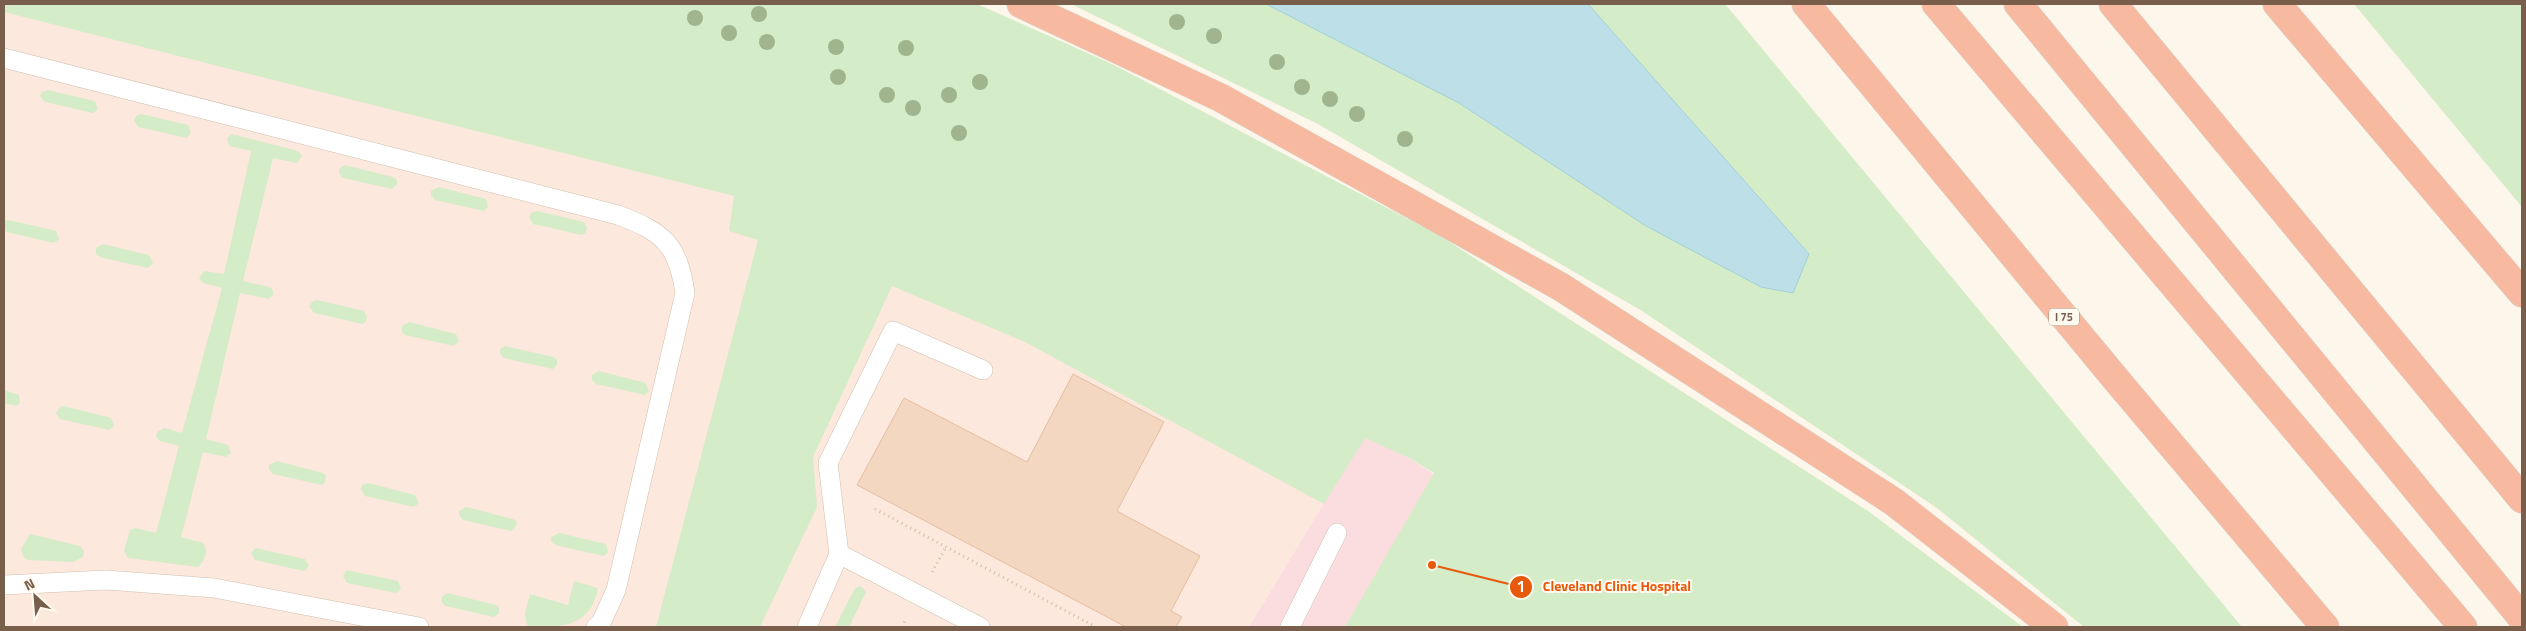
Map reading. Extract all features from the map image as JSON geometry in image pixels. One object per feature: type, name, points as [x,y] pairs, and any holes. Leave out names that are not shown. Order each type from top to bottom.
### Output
[{"type":"highway","points":[[1021,4],[1221,98],[1561,287],[1894,502],[2054,627]]},
{"type":"highway","name":"I 75","points":[[1806,4],[2114,377],[2325,627]]},
{"type":"highway","points":[[1936,4],[2463,627]]},
{"type":"highway","points":[[2018,4],[2522,618]]},
{"type":"highway","points":[[2113,4],[2522,499]]},
{"type":"highway","points":[[2277,4],[2522,292]]},
{"type":"lane","points":[[4,58],[618,215],[645,225],[667,242],[681,268],[686,293],[616,590],[602,623],[596,627]]},
{"type":"lane","points":[[807,627],[839,554],[828,463],[893,331],[983,370]]},
{"type":"lane","points":[[1290,627],[1337,533]]},
{"type":"lane","points":[[839,554],[980,627]]},
{"type":"lane","points":[[4,585],[106,580],[214,588],[407,626]]},
{"type":"path","points":[[875,509],[1096,627]]},
{"type":"shaded area","points":[[4,4],[492,67],[1364,437],[1249,627],[4,627]]},
{"type":"shaded area","points":[[1364,437],[1409,458],[1674,627],[1249,627]]},
{"type":"green space","points":[[4,4],[977,4],[1112,64],[1437,234],[1868,511],[2023,627],[1345,627],[1434,473],[1409,458],[1365,438],[1324,504],[1025,342],[892,286],[813,457],[817,507],[760,627],[656,627],[758,240],[729,231],[734,196],[4,12]]},
{"type":"green space","points":[[1071,4],[1725,4],[2242,627],[2084,627],[1937,508],[1642,311],[1316,123]]},
{"type":"green space","points":[[2354,4],[2522,4],[2522,207]]},
{"type":"green space","points":[[48,90],[95,101],[98,109],[93,113],[45,102],[40,96],[42,92]]},
{"type":"green space","points":[[141,114],[188,125],[191,133],[187,138],[138,127],[134,120],[137,115]]},
{"type":"green space","points":[[232,134],[298,151],[302,156],[297,163],[273,158],[243,281],[270,287],[273,295],[269,299],[240,293],[206,439],[228,445],[231,453],[226,457],[203,452],[181,537],[203,543],[206,552],[203,562],[198,567],[128,558],[124,551],[130,530],[136,528],[156,533],[179,446],[160,441],[156,437],[157,432],[164,428],[182,433],[222,288],[203,283],[199,278],[204,271],[224,274],[251,151],[229,146],[227,138]]},
{"type":"green space","points":[[345,165],[393,177],[397,180],[397,184],[392,189],[343,178],[339,173],[339,169]]},
{"type":"green space","points":[[439,187],[486,199],[488,207],[484,211],[435,200],[431,195],[431,191]]},
{"type":"green space","points":[[537,211],[584,222],[587,228],[586,232],[582,235],[533,224],[529,217],[532,212]]},
{"type":"green space","points":[[9,220],[56,231],[59,239],[54,243],[6,232],[4,221]]},
{"type":"green space","points":[[103,244],[149,255],[153,263],[148,268],[99,257],[96,254],[96,248]]},
{"type":"green space","points":[[317,300],[364,311],[367,317],[366,321],[363,324],[314,313],[309,306],[313,301]]},
{"type":"green space","points":[[409,322],[456,334],[459,341],[454,346],[405,335],[402,332],[402,326]]},
{"type":"green space","points":[[505,346],[554,357],[557,360],[557,365],[553,369],[504,358],[500,354],[500,349]]},
{"type":"green space","points":[[599,371],[646,383],[649,391],[645,395],[596,384],[592,380],[592,375]]},
{"type":"green space","points":[[4,390],[19,395],[20,403],[16,406],[4,403]]},
{"type":"green space","points":[[64,406],[111,418],[114,426],[109,430],[60,419],[56,413],[60,407]]},
{"type":"green space","points":[[277,461],[323,473],[326,476],[325,482],[322,485],[273,474],[269,469],[269,465]]},
{"type":"green space","points":[[368,483],[415,495],[419,503],[414,507],[365,496],[361,489],[362,485]]},
{"type":"green space","points":[[466,507],[513,519],[517,522],[516,526],[511,531],[463,520],[459,515],[459,511]]},
{"type":"green space","points":[[559,533],[606,544],[608,552],[604,556],[555,545],[551,541],[551,537]]},
{"type":"green space","points":[[30,534],[80,546],[84,551],[83,557],[73,562],[29,560],[24,558],[21,549]]},
{"type":"green space","points":[[255,548],[305,559],[309,566],[304,571],[255,560],[251,553]]},
{"type":"green space","points":[[346,570],[398,581],[401,589],[396,593],[347,583],[343,576]]},
{"type":"green space","points":[[574,581],[598,588],[589,611],[582,617],[564,625],[530,627],[527,625],[525,614],[530,594],[568,605]]},
{"type":"green space","points":[[861,586],[866,592],[849,627],[835,627],[855,588]]},
{"type":"green space","points":[[447,593],[496,605],[499,608],[499,613],[494,617],[445,606],[441,601],[442,597]]},
{"type":"water","points":[[1266,4],[1588,4],[1809,254],[1793,293],[1761,287],[1646,226],[1459,103]]},
{"type":"building","points":[[1073,374],[1164,422],[1117,511],[1200,556],[1171,611],[1182,617],[1176,627],[1126,627],[857,485],[904,398],[1027,462]]},
{"type":"place","name":"Cleveland Clinic Hospital","points":[[1432,565]]}]
